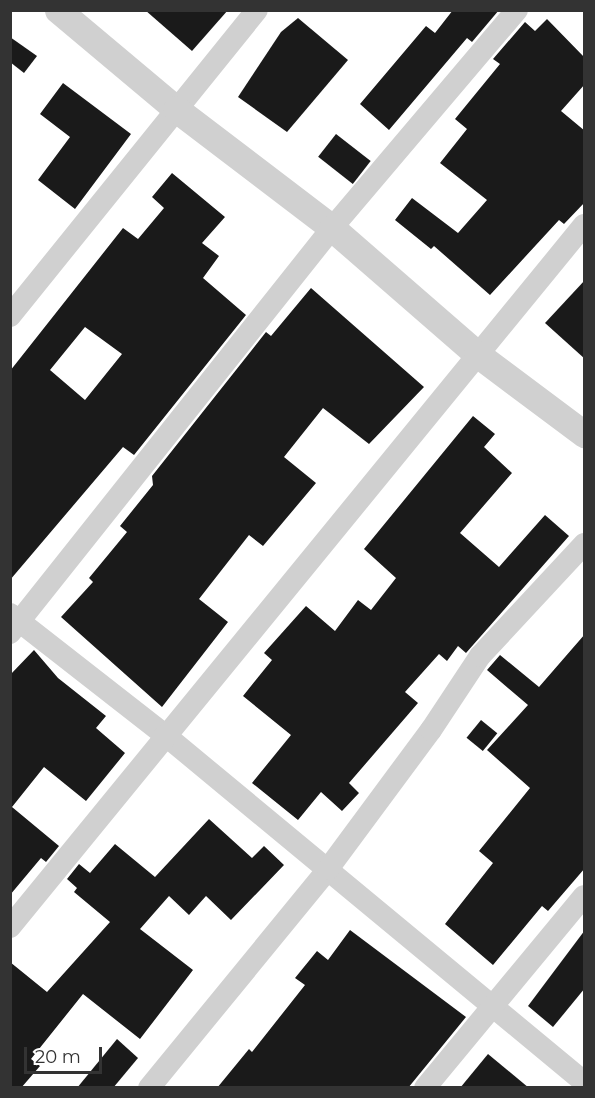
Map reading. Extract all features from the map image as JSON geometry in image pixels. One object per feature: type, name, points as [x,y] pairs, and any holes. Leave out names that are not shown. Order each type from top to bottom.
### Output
[{"type":"street","points":[[58,10],[176,110],[332,228],[477,354],[585,434]]},
{"type":"street","points":[[10,316],[257,10]]},
{"type":"street","points":[[517,10],[332,228],[14,623],[165,735],[495,1005],[585,1082]]},
{"type":"street","points":[[10,927],[477,354],[585,225]]},
{"type":"street","points":[[149,1088],[328,869],[431,730],[480,656],[585,544]]},
{"type":"street","points":[[426,1088],[585,896]]},
{"type":"building","points":[[145,10],[228,10],[192,51]]},
{"type":"building","points":[[453,10],[499,10],[472,42],[467,38],[389,130],[360,104],[426,26],[435,33]]},
{"type":"building","points":[[298,18],[348,60],[287,132],[238,97],[281,32]]},
{"type":"building","points":[[547,19],[585,58],[585,84],[561,111],[585,131],[585,202],[564,224],[559,220],[490,295],[434,246],[431,249],[395,220],[412,198],[458,233],[487,200],[440,163],[467,129],[455,119],[500,64],[493,59],[525,22],[535,31]]},
{"type":"building","points":[[10,37],[37,56],[24,73],[10,62]]},
{"type":"building","points":[[63,83],[131,134],[75,209],[38,180],[70,137],[40,114]]},
{"type":"building","points":[[336,134],[371,161],[353,184],[318,157]]},
{"type":"building","points":[[172,173],[225,217],[202,243],[219,256],[203,278],[246,315],[134,455],[123,447],[10,580],[10,371],[123,228],[138,239],[164,208],[152,197]],"holes":[[[85,327],[122,354],[85,400],[50,370]]]},
{"type":"building","points":[[585,280],[585,359],[545,323]]},
{"type":"building","points":[[311,288],[424,387],[369,444],[323,408],[284,457],[316,483],[263,546],[249,535],[199,599],[228,622],[162,707],[61,617],[93,582],[89,578],[127,532],[120,526],[153,485],[152,476],[266,332],[271,336]]},
{"type":"building","points":[[473,416],[495,434],[484,447],[512,473],[460,533],[499,567],[545,515],[569,536],[466,653],[458,646],[447,661],[439,654],[405,692],[418,703],[349,783],[359,793],[342,811],[321,792],[298,820],[252,783],[291,735],[243,696],[272,660],[264,653],[306,606],[335,631],[358,600],[371,610],[396,578],[364,549]]},
{"type":"building","points":[[585,634],[585,868],[548,911],[542,906],[493,965],[445,924],[493,863],[479,851],[530,788],[487,750],[528,705],[487,670],[500,655],[539,687]]},
{"type":"building","points":[[34,650],[58,678],[106,716],[96,728],[125,753],[86,801],[44,767],[12,807],[59,846],[46,862],[41,858],[10,895],[10,675]]},
{"type":"building","points":[[481,720],[497,733],[483,751],[467,738]]},
{"type":"building","points":[[209,819],[252,858],[264,846],[284,865],[231,920],[206,896],[189,915],[169,896],[140,929],[193,970],[140,1039],[83,994],[31,1059],[40,1066],[21,1088],[10,1088],[10,962],[47,992],[110,922],[74,892],[77,888],[67,879],[79,864],[90,873],[115,844],[155,877]]},
{"type":"building","points":[[350,930],[466,1017],[408,1088],[217,1088],[249,1049],[252,1052],[305,985],[295,978],[317,951],[328,960]]},
{"type":"building","points":[[585,930],[585,988],[553,1027],[528,1006]]},
{"type":"building","points":[[117,1039],[138,1058],[113,1088],[77,1088]]},
{"type":"building","points":[[488,1054],[529,1088],[460,1088]]}]
